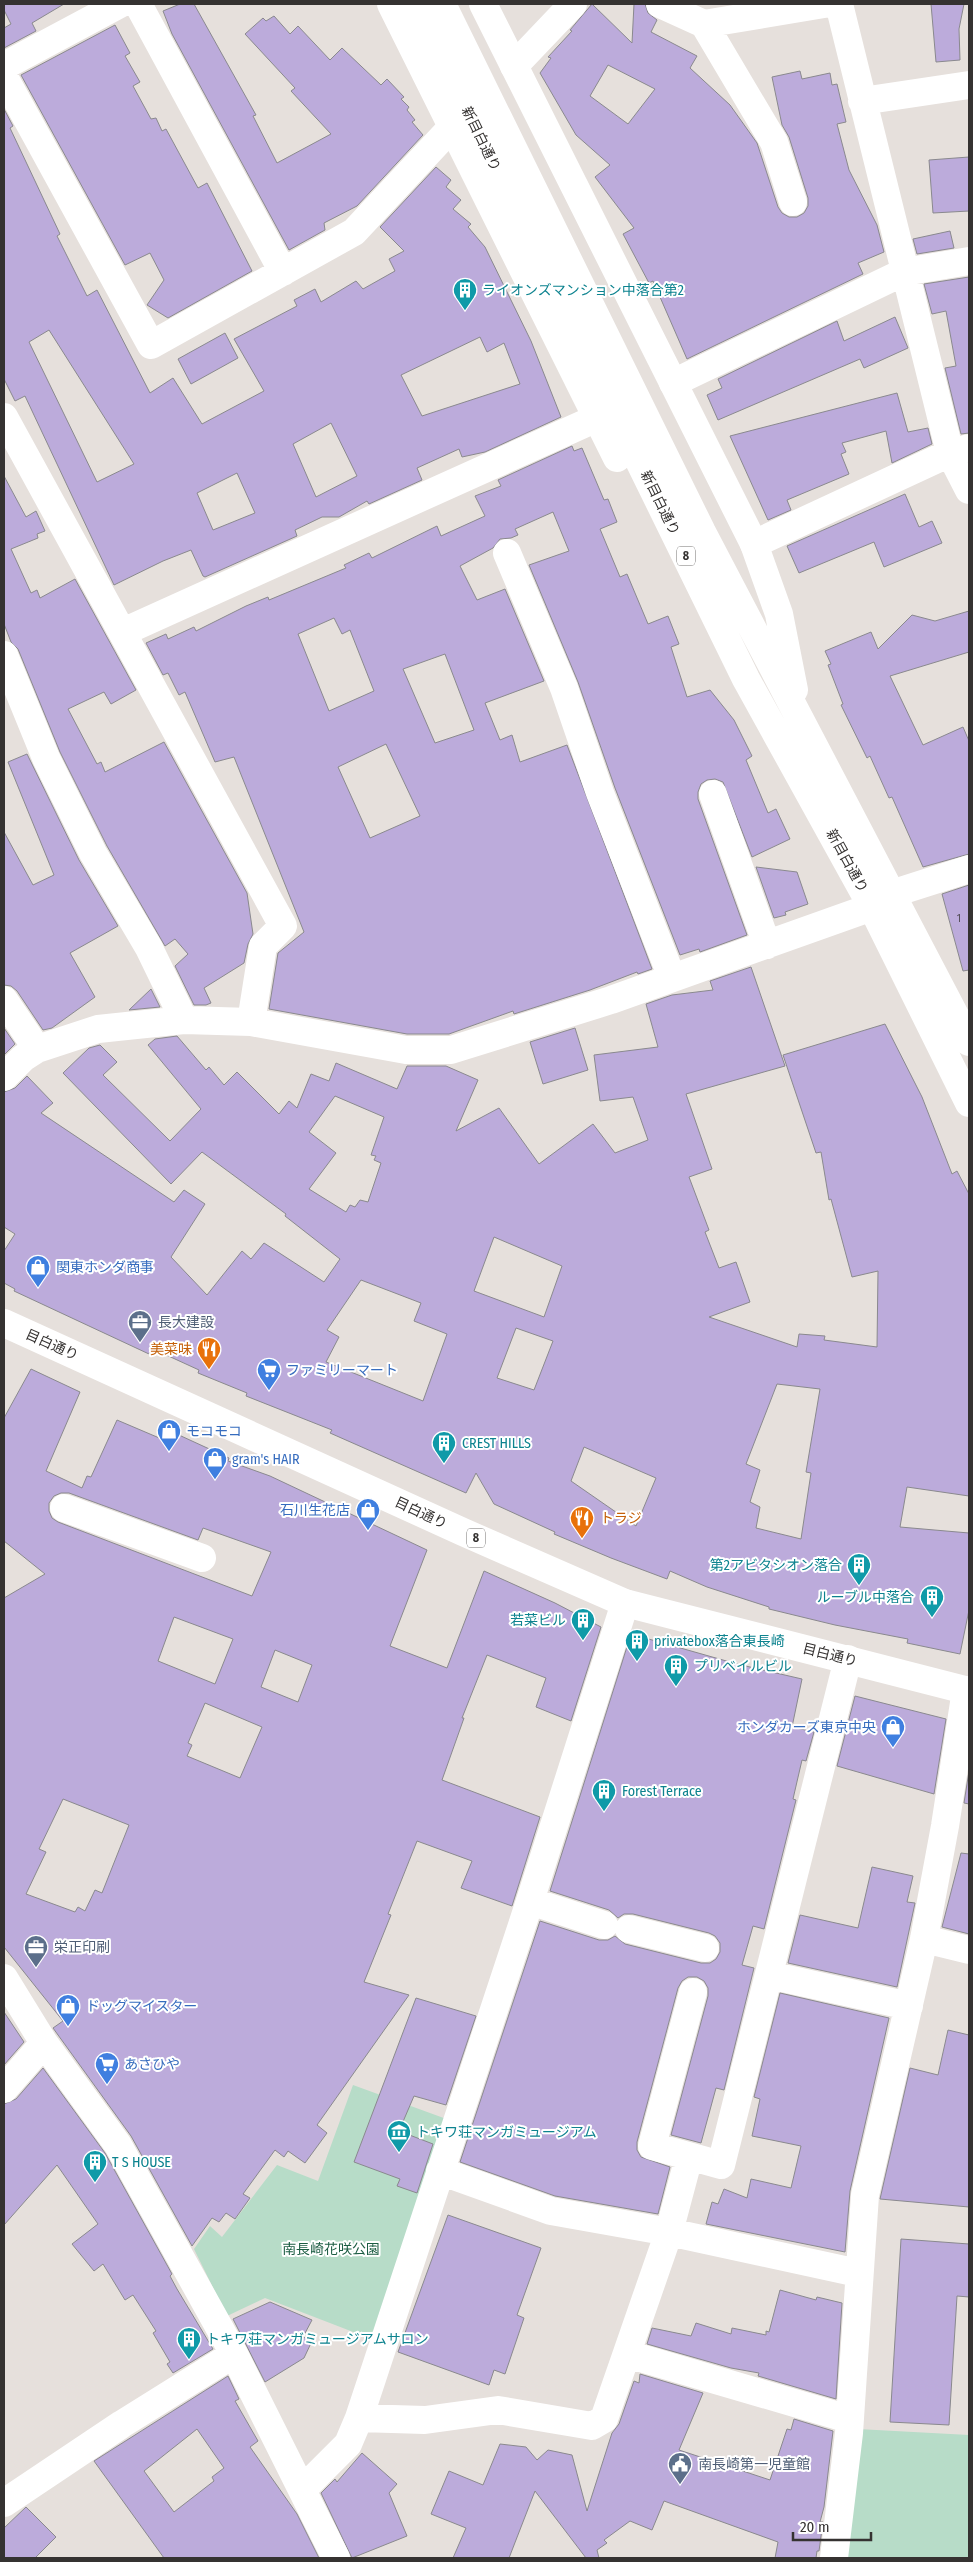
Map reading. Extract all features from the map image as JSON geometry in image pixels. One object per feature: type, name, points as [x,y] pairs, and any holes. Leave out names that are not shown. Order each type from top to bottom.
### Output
[{"type":"street","points":[[4,66],[120,4]]},
{"type":"street","points":[[138,4],[284,272]]},
{"type":"street","points":[[392,4],[597,418],[704,626],[746,678]]},
{"type":"street","name":"新目白通り","points":[[415,4],[746,678],[969,1042]]},
{"type":"street","name":"新目白通り","points":[[442,4],[697,523],[800,720],[882,900],[969,1103]]},
{"type":"street","points":[[483,4],[754,544],[779,614],[800,720]]},
{"type":"street","points":[[514,66],[574,4]]},
{"type":"street","points":[[660,4],[704,24],[774,142],[793,202]]},
{"type":"street","points":[[704,24],[759,10],[824,4]]},
{"type":"street","points":[[839,4],[904,272],[959,450],[969,490]]},
{"type":"street","points":[[4,77],[151,345],[354,232],[452,127]]},
{"type":"street","points":[[862,101],[969,85]]},
{"type":"street","points":[[673,383],[904,272],[969,261]]},
{"type":"street","points":[[4,417],[43,498],[123,632],[283,926],[263,946],[251,1022]]},
{"type":"street","points":[[123,632],[597,418]]},
{"type":"street","points":[[754,544],[959,450]]},
{"type":"street","points":[[507,553],[564,688],[600,793],[672,978]]},
{"type":"street","points":[[4,655],[46,758],[93,853],[149,948],[184,1020]]},
{"type":"street","points":[[713,794],[767,945]]},
{"type":"street","points":[[4,1077],[23,1058],[37,1049],[98,1029],[184,1020],[251,1022],[406,1050],[451,1050],[767,945],[882,900],[969,869]]},
{"type":"street","points":[[4,1000],[37,1049]]},
{"type":"street","name":"目白通り","points":[[4,1323],[463,1532],[625,1603],[968,1690]]},
{"type":"street","points":[[64,1508],[202,1558]]},
{"type":"street","points":[[302,2490],[348,2444],[359,2418],[530,1900],[625,1603]]},
{"type":"street","points":[[693,1992],[652,2146],[721,2165],[848,1659]]},
{"type":"street","points":[[834,2558],[849,2432],[848,2419],[865,2195],[924,1939],[968,1690]]},
{"type":"street","points":[[530,1900],[617,1927],[705,1948]]},
{"type":"street","points":[[924,1939],[969,1950]]},
{"type":"street","points":[[769,1975],[908,2006]]},
{"type":"street","points":[[4,1978],[44,2043],[118,2145],[234,2354],[336,2558]]},
{"type":"street","points":[[4,2089],[44,2043]]},
{"type":"street","points":[[359,2418],[425,2420],[498,2410],[592,2426],[604,2419],[669,2232],[689,2157]]},
{"type":"street","points":[[440,2170],[551,2211],[669,2232],[858,2273]]},
{"type":"street","points":[[4,2503],[122,2424],[234,2354]]},
{"type":"street","points":[[627,2354],[848,2419]]},
{"type":"green space","name":"南長崎花咲公園","points":[[353,2085],[452,2121],[374,2340],[265,2298],[227,2316],[194,2249],[210,2226],[222,2237],[277,2165],[318,2181]]},
{"type":"green space","points":[[858,2429],[969,2435],[969,2558],[843,2558]]},
{"type":"building","points":[[4,4],[64,4],[32,23],[36,31],[4,48],[4,28],[11,24],[4,10]]},
{"type":"building","points":[[180,4],[194,4],[256,115],[253,116],[277,163],[331,134],[291,91],[295,88],[245,34],[263,18],[266,21],[274,16],[290,34],[298,26],[330,60],[342,48],[381,85],[387,79],[404,97],[401,99],[409,107],[407,110],[415,120],[412,122],[423,135],[357,206],[324,223],[325,230],[289,250],[172,34],[163,11]]},
{"type":"building","points":[[592,4],[632,43],[634,4],[645,4],[648,13],[657,20],[651,32],[697,56],[690,68],[730,105],[757,143],[778,207],[782,213],[789,217],[797,217],[804,213],[808,206],[808,198],[789,137],[782,125],[772,77],[800,71],[802,79],[830,73],[832,85],[837,84],[846,122],[837,124],[849,170],[877,225],[884,252],[858,263],[863,274],[687,359],[653,281],[649,283],[623,234],[634,228],[595,177],[610,165],[576,135],[540,73],[551,58],[548,57],[572,31],[570,30]],"holes":[[[608,65],[655,89],[628,124],[590,96]]]},
{"type":"building","points":[[931,4],[964,4],[959,29],[960,60],[936,62]]},
{"type":"building","points":[[115,25],[130,53],[125,56],[140,82],[133,86],[151,119],[156,118],[162,131],[166,129],[198,188],[207,183],[252,271],[168,318],[147,305],[164,280],[150,253],[125,265],[21,75]]},
{"type":"building","points":[[4,109],[13,126],[10,128],[60,234],[57,236],[87,296],[97,290],[150,393],[173,378],[202,424],[264,391],[234,339],[297,306],[294,300],[315,289],[321,302],[356,281],[363,289],[395,271],[389,259],[404,251],[380,227],[436,167],[451,180],[446,187],[461,200],[453,209],[471,224],[468,227],[485,247],[531,341],[561,417],[485,452],[462,457],[459,449],[417,468],[422,480],[369,504],[367,501],[339,517],[322,517],[295,530],[297,536],[205,577],[191,550],[163,561],[114,585],[25,396],[15,401],[4,379]],"holes":[[[49,330],[134,464],[97,482],[29,342]],[[480,337],[487,352],[504,343],[520,384],[422,416],[401,375]],[[331,423],[357,476],[316,497],[293,444]],[[237,473],[255,513],[213,530],[197,493]]]},
{"type":"building","points":[[969,157],[969,211],[933,213],[929,160]]},
{"type":"building","points":[[950,231],[954,248],[917,254],[913,239]]},
{"type":"building","points":[[969,277],[969,433],[961,434],[945,368],[956,366],[946,311],[932,314],[924,284]]},
{"type":"building","points":[[895,317],[908,348],[864,368],[860,359],[718,420],[707,395],[722,388],[718,379],[837,321],[844,341]]},
{"type":"building","points":[[225,333],[238,358],[191,384],[178,359]]},
{"type":"building","points":[[897,393],[908,432],[928,428],[932,444],[892,463],[886,431],[842,443],[846,452],[841,454],[849,474],[787,500],[791,510],[768,520],[730,436]]},
{"type":"building","points":[[572,446],[574,451],[582,448],[604,500],[608,499],[617,522],[600,529],[620,577],[627,574],[648,624],[668,616],[679,644],[671,647],[687,697],[710,690],[734,720],[752,756],[746,760],[768,813],[776,809],[790,839],[752,857],[723,782],[715,779],[707,780],[701,784],[698,799],[747,935],[700,952],[699,949],[680,955],[615,788],[578,682],[529,565],[569,551],[553,512],[515,529],[518,535],[500,539],[493,548],[460,566],[477,600],[505,589],[544,681],[485,703],[500,740],[512,735],[520,762],[567,745],[652,969],[638,974],[637,972],[590,990],[514,1014],[513,1011],[449,1034],[407,1034],[269,1009],[278,953],[304,932],[234,757],[215,762],[185,692],[179,695],[168,673],[163,675],[146,643],[166,634],[168,639],[194,627],[196,631],[246,606],[268,597],[269,600],[346,568],[344,565],[369,553],[372,558],[437,526],[441,536],[485,516],[475,496],[501,486],[498,480]],"holes":[[[334,618],[342,634],[350,630],[374,691],[329,711],[298,634]],[[445,654],[474,730],[435,743],[403,669]],[[386,744],[420,816],[370,838],[338,767]]]},
{"type":"building","points":[[4,476],[26,517],[36,511],[45,531],[37,534],[38,538],[11,549],[31,593],[37,590],[40,598],[75,579],[136,690],[111,704],[104,692],[68,709],[97,764],[101,762],[105,772],[164,742],[247,893],[253,934],[248,944],[244,963],[204,988],[211,1003],[206,1005],[194,1005],[175,966],[188,954],[175,939],[165,946],[107,846],[60,752],[18,649],[11,642],[4,624]]},
{"type":"building","points":[[905,494],[919,527],[932,521],[942,543],[884,567],[874,542],[799,573],[787,546]]},
{"type":"building","points":[[969,611],[969,652],[890,676],[923,745],[963,727],[969,741],[969,854],[923,867],[892,797],[889,798],[870,756],[867,758],[841,705],[843,704],[828,665],[831,664],[825,651],[871,632],[878,649],[912,615],[935,621]]},
{"type":"building","points":[[27,754],[79,860],[118,926],[70,953],[95,997],[52,1028],[43,1030],[17,991],[11,986],[4,985],[4,832],[33,885],[54,875],[8,762]]},
{"type":"building","points":[[756,867],[797,872],[808,904],[785,912],[786,915],[774,918]]},
{"type":"building","points":[[969,885],[969,970],[963,971],[942,894]]},
{"type":"building","points":[[751,967],[785,1066],[686,1094],[712,1169],[689,1177],[709,1230],[705,1232],[719,1268],[736,1262],[750,1302],[709,1317],[797,1347],[799,1334],[825,1336],[824,1340],[877,1347],[878,1271],[852,1277],[831,1199],[829,1200],[821,1152],[816,1153],[783,1055],[885,1024],[922,1097],[952,1174],[957,1171],[969,1194],[969,1496],[907,1487],[900,1527],[969,1533],[969,1610],[960,1654],[907,1643],[908,1639],[835,1625],[769,1609],[769,1607],[707,1587],[670,1571],[667,1579],[611,1558],[554,1534],[555,1532],[494,1504],[476,1473],[466,1493],[330,1433],[332,1430],[246,1396],[247,1393],[198,1373],[199,1370],[151,1348],[149,1354],[14,1291],[15,1289],[4,1283],[4,1251],[15,1234],[4,1227],[4,1092],[15,1088],[27,1076],[53,1103],[41,1113],[174,1202],[184,1190],[205,1204],[171,1257],[207,1295],[242,1251],[251,1259],[264,1243],[324,1282],[340,1259],[285,1216],[286,1214],[202,1152],[171,1184],[63,1073],[89,1048],[100,1045],[117,1062],[103,1075],[170,1141],[201,1109],[148,1045],[155,1039],[177,1036],[206,1070],[209,1067],[224,1085],[237,1072],[279,1114],[289,1101],[297,1108],[311,1074],[329,1081],[336,1063],[397,1089],[407,1066],[446,1066],[478,1080],[456,1131],[499,1108],[539,1164],[593,1124],[615,1153],[648,1140],[633,1097],[600,1101],[594,1055],[658,1047],[646,1004],[672,995],[713,990],[710,981]],"holes":[[[335,1096],[384,1117],[371,1155],[376,1156],[374,1160],[381,1163],[368,1202],[360,1200],[355,1207],[350,1205],[346,1212],[309,1189],[336,1153],[309,1132]],[[494,1237],[562,1266],[544,1317],[474,1291]],[[361,1280],[421,1303],[414,1321],[447,1334],[423,1401],[326,1362],[339,1337],[327,1330]],[[516,1328],[553,1341],[534,1390],[497,1378]],[[777,1384],[820,1389],[806,1472],[811,1473],[801,1539],[756,1528],[760,1507],[750,1502],[760,1470],[746,1464]],[[584,1447],[656,1478],[636,1526],[571,1481]]]},
{"type":"building","points":[[151,989],[160,1007],[129,1010]]},
{"type":"building","points":[[4,1028],[15,1044],[4,1055]]},
{"type":"building","points":[[575,1028],[588,1070],[543,1084],[530,1042]]},
{"type":"building","points":[[31,1369],[80,1392],[46,1471],[82,1488],[87,1476],[91,1477],[117,1420],[164,1440],[168,1430],[229,1458],[228,1461],[270,1476],[427,1550],[390,1646],[447,1668],[484,1571],[555,1603],[601,1627],[571,1721],[536,1707],[546,1678],[487,1655],[462,1718],[464,1718],[442,1780],[540,1817],[512,1906],[461,1888],[472,1861],[417,1841],[388,1914],[391,1915],[364,1982],[409,1995],[317,2125],[327,2133],[305,2163],[288,2151],[284,2157],[275,2150],[243,2194],[250,2198],[235,2219],[226,2213],[219,2222],[212,2218],[192,2246],[131,2136],[53,2028],[63,2021],[4,1947],[4,1598],[45,1574],[4,1541],[4,1418]],"holes":[[[61,1493],[69,1493],[198,1540],[203,1528],[271,1552],[252,1596],[58,1522],[52,1518],[49,1511],[49,1503],[54,1496]],[[174,1617],[233,1639],[215,1684],[158,1661]],[[275,1650],[312,1665],[298,1702],[261,1687]],[[205,1703],[262,1727],[240,1778],[187,1756],[192,1745],[188,1743]],[[63,1799],[129,1825],[102,1893],[95,1890],[85,1911],[78,1907],[75,1912],[26,1894],[46,1852],[39,1849]]]},
{"type":"building","points":[[631,1634],[737,1664],[802,1679],[792,1727],[814,1732],[806,1761],[802,1760],[793,1799],[796,1800],[764,1929],[753,1926],[742,1965],[754,1968],[724,2090],[716,2088],[701,2143],[671,2135],[708,1996],[708,1988],[704,1981],[697,1977],[688,1977],[682,1981],[678,1988],[637,2142],[637,2150],[641,2157],[670,2167],[658,2214],[555,2196],[460,2162],[540,1921],[599,1940],[608,1940],[615,1936],[625,1944],[701,1963],[710,1963],[716,1959],[720,1952],[720,1943],[715,1936],[709,1933],[633,1914],[624,1914],[618,1918],[609,1910],[550,1891]]},
{"type":"building","points":[[855,1696],[946,1719],[934,1794],[837,1766]]},
{"type":"building","points":[[969,1771],[969,1804],[964,1803]]},
{"type":"building","points":[[961,1853],[969,1854],[969,1934],[942,1927]]},
{"type":"building","points":[[872,1867],[913,1876],[907,1902],[915,1903],[897,1987],[788,1963],[800,1915],[858,1928]]},
{"type":"building","points":[[780,1993],[889,2018],[850,2191],[845,2252],[706,2224],[712,2202],[718,2204],[724,2189],[747,2198],[751,2179],[791,2188],[801,2146],[752,2136],[760,2099],[754,2097]]},
{"type":"building","points":[[416,1998],[476,2016],[446,2105],[414,2096],[399,2131],[433,2144],[417,2193],[397,2186],[400,2179],[354,2162]]},
{"type":"building","points":[[4,2012],[24,2042],[4,2065]]},
{"type":"building","points":[[948,2030],[969,2035],[969,2207],[880,2199],[910,2068],[938,2075]]},
{"type":"building","points":[[43,2068],[105,2153],[172,2274],[170,2276],[177,2289],[213,2349],[173,2373],[167,2364],[170,2362],[153,2333],[156,2331],[133,2295],[125,2300],[103,2264],[94,2271],[72,2244],[98,2224],[57,2165],[4,2225],[4,2104],[16,2099]]},
{"type":"building","points":[[448,2215],[541,2248],[517,2315],[524,2318],[505,2374],[494,2370],[489,2385],[398,2352]]},
{"type":"building","points":[[901,2239],[969,2244],[969,2297],[957,2296],[949,2425],[890,2422]]},
{"type":"building","points":[[780,2290],[816,2300],[817,2297],[842,2303],[836,2399],[758,2376],[759,2373],[731,2368],[647,2344],[652,2328],[691,2336],[696,2323],[731,2334],[732,2328],[766,2335],[766,2331],[769,2332]]},
{"type":"building","points":[[270,2302],[312,2320],[303,2337],[312,2341],[304,2358],[265,2382],[233,2319]]},
{"type":"building","points":[[640,2374],[703,2393],[679,2450],[770,2480],[787,2429],[791,2430],[794,2419],[833,2431],[824,2507],[820,2522],[823,2522],[819,2551],[817,2551],[816,2558],[775,2558],[778,2542],[664,2501],[652,2530],[630,2521],[604,2540],[607,2543],[597,2550],[599,2558],[586,2558],[535,2491],[509,2558],[453,2558],[466,2528],[431,2514],[449,2471],[483,2485],[500,2444],[526,2447],[537,2460],[548,2450],[572,2455],[587,2511],[612,2433],[619,2424],[634,2381],[639,2383]]},
{"type":"building","points":[[228,2376],[239,2399],[235,2401],[258,2441],[250,2447],[297,2514],[319,2558],[164,2558],[94,2461]],"holes":[[[197,2429],[224,2468],[212,2477],[214,2481],[174,2512],[144,2471]]]},
{"type":"building","points":[[362,2453],[397,2484],[389,2493],[407,2536],[352,2558],[321,2493],[335,2479],[337,2482]]},
{"type":"building","points":[[26,2507],[56,2537],[35,2558],[4,2558],[4,2528]]},
{"type":"place","name":"ライオンズマンション中落合第2","points":[[465,311]]},
{"type":"place","name":"関東ホンダ商事","points":[[38,1288]]},
{"type":"place","name":"長大建設","points":[[140,1343]]},
{"type":"place","name":"美菜味","points":[[209,1370]]},
{"type":"place","name":"ファミリーマート","points":[[269,1391]]},
{"type":"place","name":"モコモコ","points":[[169,1452]]},
{"type":"place","name":"CREST HILLS","points":[[444,1464]]},
{"type":"place","name":"gram's HAIR","points":[[215,1480]]},
{"type":"place","name":"石川生花店","points":[[368,1531]]},
{"type":"place","name":"トラジ","points":[[582,1539]]},
{"type":"place","name":"第2アビタシオン落合","points":[[859,1586]]},
{"type":"place","name":"ルーブル中落合","points":[[932,1618]]},
{"type":"place","name":"若菜ビル","points":[[583,1641]]},
{"type":"place","name":"privatebox落合東長崎","points":[[637,1662]]},
{"type":"place","name":"プリベイルビル","points":[[676,1687]]},
{"type":"place","name":"ホンダカーズ東京中央","points":[[893,1748]]},
{"type":"place","name":"Forest Terrace","points":[[604,1812]]},
{"type":"place","name":"栄正印刷","points":[[36,1968]]},
{"type":"place","name":"ドッグマイスター","points":[[68,2027]]},
{"type":"place","name":"あさひや","points":[[107,2085]]},
{"type":"place","name":"トキワ荘マンガミュージアム","points":[[399,2153]]},
{"type":"place","name":"T S HOUSE","points":[[95,2183]]},
{"type":"place","name":"トキワ荘マンガミュージアムサロン","points":[[189,2360]]},
{"type":"place","name":"南長崎第一児童館","points":[[680,2485]]}]
